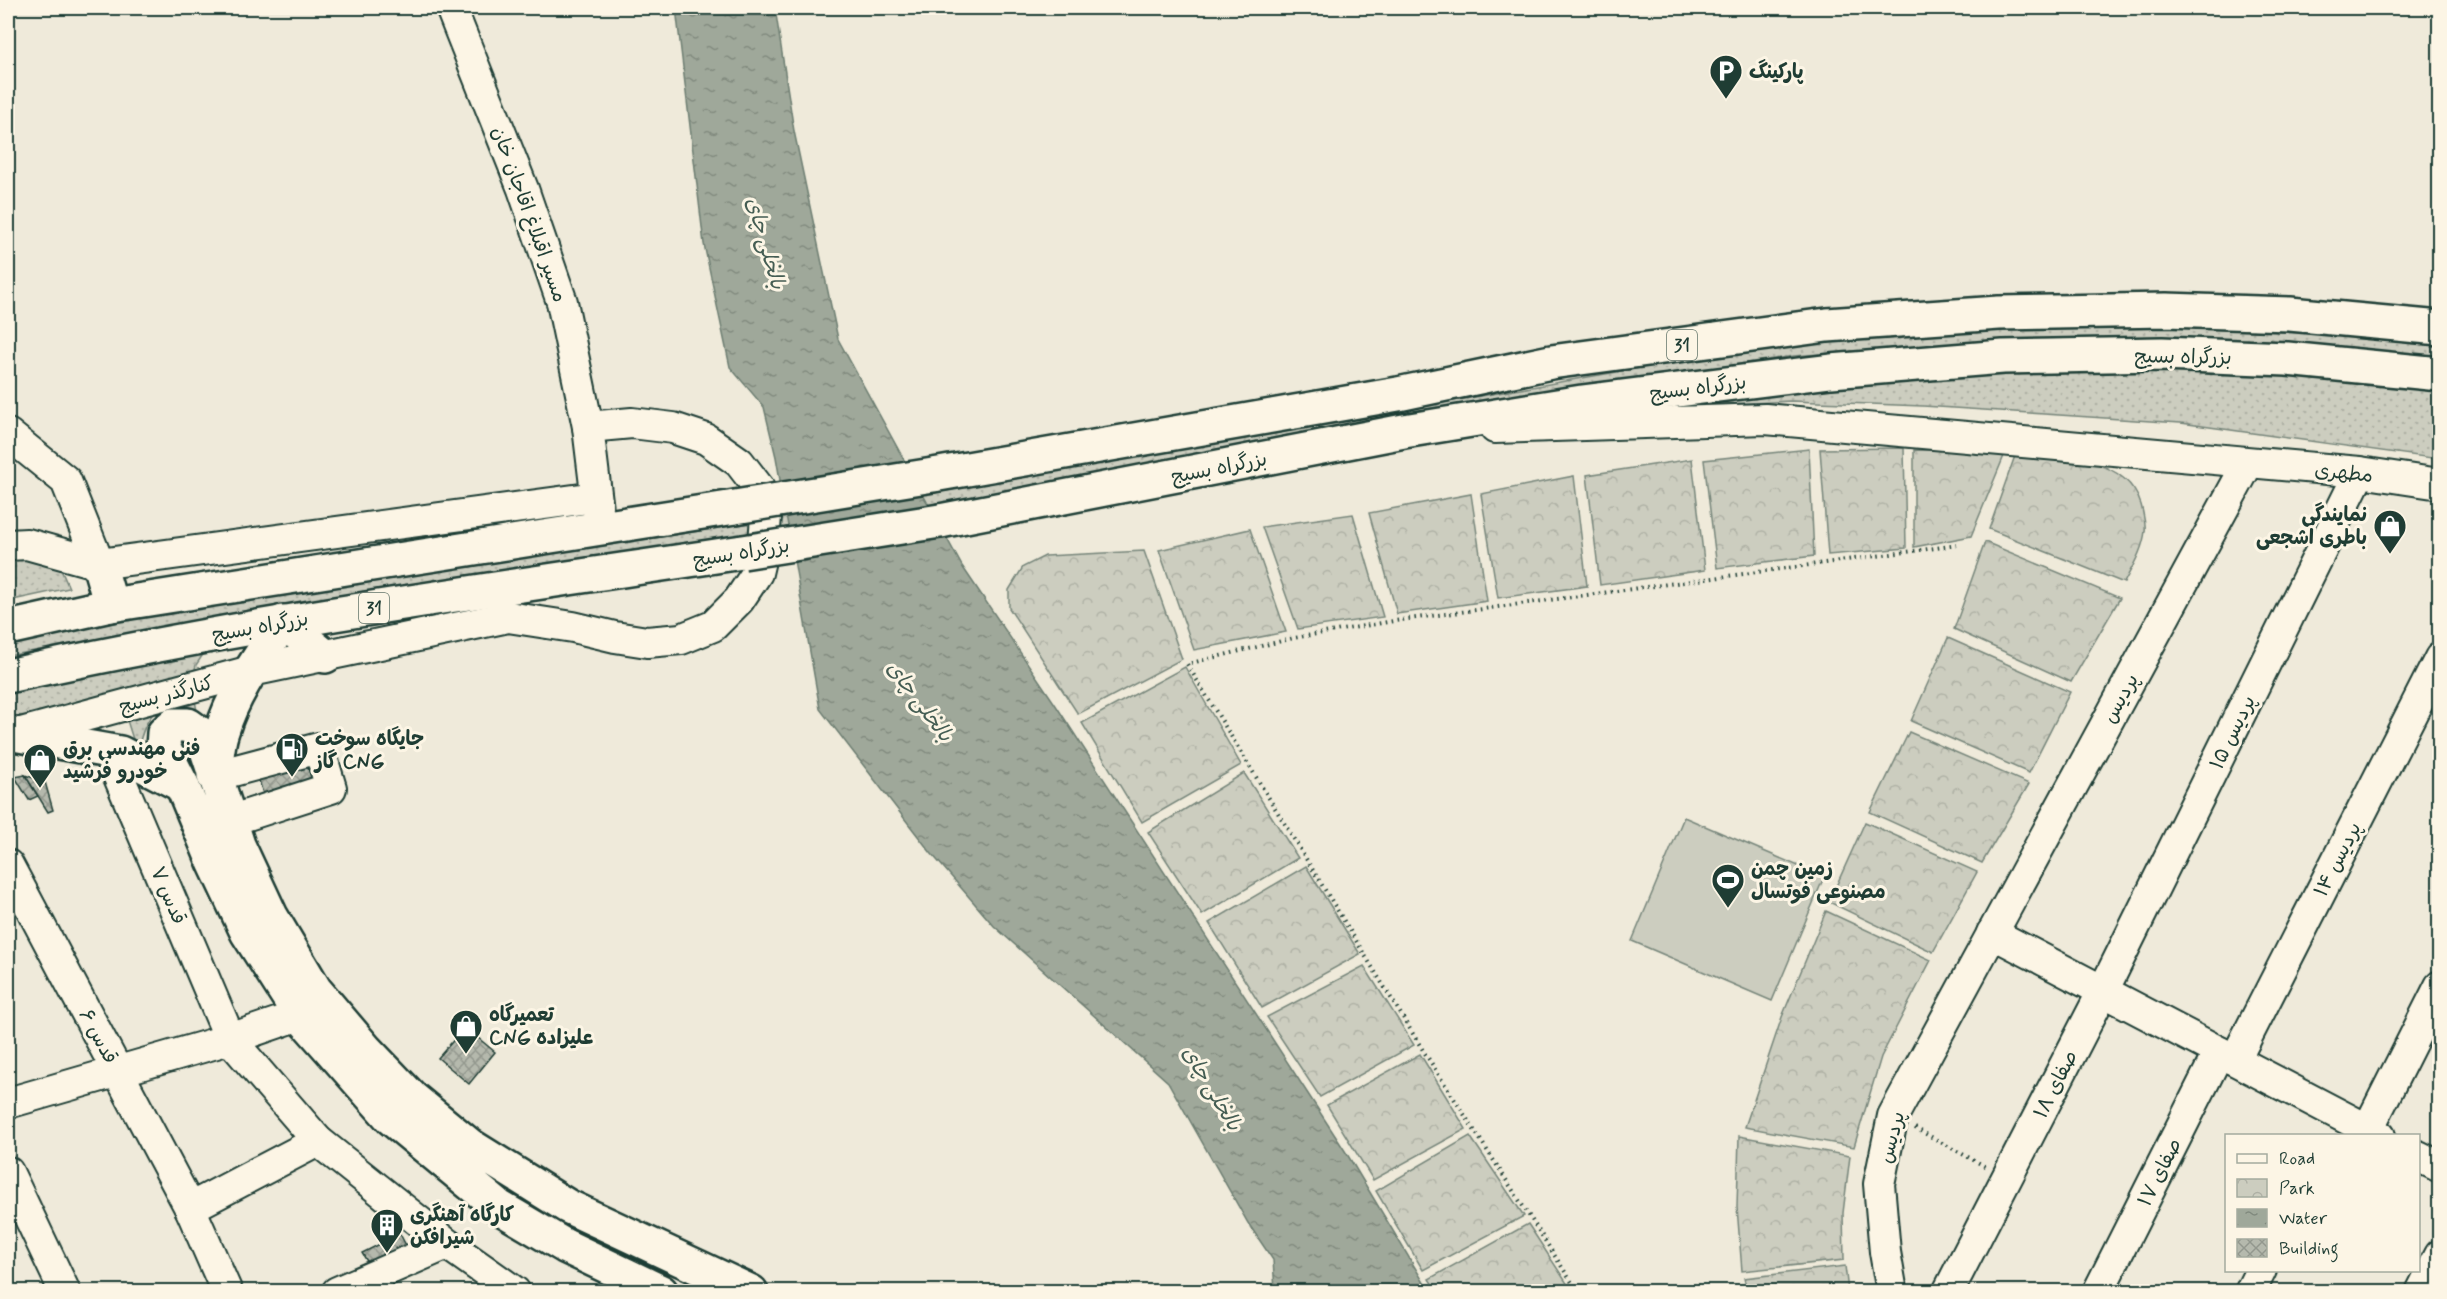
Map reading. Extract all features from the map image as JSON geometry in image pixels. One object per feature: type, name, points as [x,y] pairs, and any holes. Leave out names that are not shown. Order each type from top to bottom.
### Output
[{"type":"main road","name":"بزرگراه بسیج","points":[[8,628],[111,605],[598,512],[735,507],[1398,394],[1551,362],[1827,325],[1999,313],[2166,310],[2290,314],[2439,328]]},
{"type":"main road","name":"بزرگراه بسیج","points":[[8,676],[126,650],[283,622],[940,522],[1404,431],[1582,402],[1831,370],[2003,357],[2162,354],[2287,359],[2439,374]]},
{"type":"main road","points":[[99,564],[111,605]]},
{"type":"main road","points":[[214,776],[221,733],[229,710],[283,622],[325,656]]},
{"type":"main road","points":[[653,1247],[636,1288],[499,1207],[391,1118],[300,1015],[247,932],[163,747],[164,733],[174,725],[188,725],[202,735],[238,845],[271,916],[315,990],[366,1050],[412,1098],[470,1145],[567,1206],[751,1292]]},
{"type":"main road","points":[[11,735],[120,753],[182,785]]},
{"type":"street","name":"مسیر اقبلاغ اقاجان خان","points":[[451,8],[523,189],[562,302],[588,427],[598,512]]},
{"type":"street","name":"مطهری","points":[[1404,431],[1765,419],[2360,472],[2439,484]]},
{"type":"street","name":"کنارگذر بسیج","points":[[11,735],[251,671],[508,617],[647,642],[681,639],[713,626],[739,600],[758,573],[765,543],[766,516],[759,488],[739,462],[706,439],[673,428],[632,423],[588,427]]},
{"type":"street","points":[[8,434],[66,481],[99,564]]},
{"type":"street","name":"پردیس","points":[[1892,1292],[1885,1252],[1879,1184],[1893,1116],[2248,463]]},
{"type":"street","name":"پردیس ۱۵","points":[[2103,991],[2360,472]]},
{"type":"street","points":[[8,545],[27,544],[99,564],[598,512]]},
{"type":"street","name":"پردیس ۱۴","points":[[2227,1056],[2439,658]]},
{"type":"street","points":[[214,776],[319,748],[331,788],[229,821]]},
{"type":"street","name":"قدس ۷","points":[[108,751],[230,1039],[318,1141],[447,1244],[515,1292]]},
{"type":"street","name":"قدس ۶","points":[[8,865],[190,1208],[227,1292]]},
{"type":"street","points":[[1992,933],[2227,1056],[2336,1125],[2374,1132],[2439,986]]},
{"type":"street","name":"صفای ۱۸","points":[[1948,1292],[2103,991]]},
{"type":"street","points":[[8,1103],[230,1039],[300,1015]]},
{"type":"street","name":"صفای ۱۷","points":[[2098,1292],[2227,1056]]},
{"type":"street","points":[[190,1208],[318,1141]]},
{"type":"street","points":[[2420,1157],[2439,1167]]},
{"type":"street","points":[[8,1172],[65,1292]]},
{"type":"street","points":[[337,1292],[447,1244]]},
{"type":"street","points":[[2421,1292],[2439,1256]]},
{"type":"street","points":[[2250,1292],[2260,1272]]},
{"type":"path","points":[[1578,1292],[1421,1047],[1187,664],[1294,638],[1394,621],[1958,545]]},
{"type":"path","points":[[1893,1116],[2006,1178]]},
{"type":"green space","points":[[2071,327],[2209,329],[2347,336],[2439,346],[2439,358],[2312,345],[2168,338],[1975,342],[1794,356],[1627,381],[890,513],[229,614],[8,656],[8,642],[124,621],[824,512],[1679,362],[1789,346],[1860,339]]},
{"type":"green space","points":[[2182,368],[2348,378],[2439,389],[2439,459],[2181,423],[1923,406],[1791,401],[1634,409],[1931,375]]},
{"type":"green space","points":[[1904,448],[1906,548],[1828,555],[1820,449]]},
{"type":"green space","points":[[1809,449],[1814,556],[1717,568],[1704,460]]},
{"type":"green space","points":[[1914,450],[2006,451],[1971,536],[1914,547]]},
{"type":"green space","points":[[2016,453],[2074,458],[2093,463],[2111,470],[2125,480],[2137,494],[2143,513],[2144,538],[2140,552],[2124,583],[1989,529]]},
{"type":"green space","points":[[1692,459],[1705,570],[1600,585],[1587,475]]},
{"type":"green space","points":[[1574,476],[1587,586],[1498,598],[1481,494]]},
{"type":"green space","points":[[1471,494],[1487,601],[1397,614],[1369,513]]},
{"type":"green space","points":[[1353,514],[1383,617],[1298,629],[1262,527]]},
{"type":"green space","points":[[1250,529],[1286,632],[1194,650],[1159,550]]},
{"type":"green space","points":[[1985,542],[2120,598],[2071,682],[1954,629]]},
{"type":"green space","points":[[1144,551],[1182,659],[1078,714],[1009,608],[1009,590],[1023,567],[1045,556]]},
{"type":"green space","points":[[8,555],[50,559],[62,572],[69,588],[8,601]]},
{"type":"green space","points":[[1948,638],[2070,692],[2029,773],[1911,721]]},
{"type":"green space","points":[[206,650],[196,665],[194,673],[43,715],[8,716],[8,692]]},
{"type":"green space","points":[[1185,667],[1241,765],[1142,822],[1082,723]]},
{"type":"green space","points":[[194,695],[197,711],[172,706],[155,712],[144,728],[137,752],[125,714]]},
{"type":"green space","points":[[1909,732],[2029,784],[1982,863],[1870,812]]},
{"type":"green space","points":[[1244,773],[1298,858],[1202,915],[1148,832]]},
{"type":"green space","name":"زمین چمن مصنوعی فوتسال","points":[[1684,817],[1824,877],[1772,1001],[1632,941]]},
{"type":"green space","points":[[1865,822],[1977,872],[1933,952],[1829,902]]},
{"type":"green space","points":[[1306,866],[1360,954],[1262,1008],[1209,923]]},
{"type":"green space","points":[[1826,911],[1931,960],[1881,1057],[1854,1147],[1745,1127],[1782,1017]]},
{"type":"green space","points":[[1364,966],[1414,1045],[1320,1097],[1267,1017]]},
{"type":"green space","points":[[1420,1054],[1466,1129],[1373,1180],[1327,1105]]},
{"type":"green space","points":[[1470,1136],[1524,1216],[1423,1270],[1376,1191]]},
{"type":"green space","points":[[1739,1136],[1850,1156],[1843,1213],[1844,1260],[1742,1271],[1737,1207]]},
{"type":"green space","points":[[1528,1224],[1572,1291],[1437,1291],[1429,1279]]},
{"type":"green space","points":[[1845,1266],[1848,1291],[1747,1291],[1744,1278]]},
{"type":"water","name":"بالخلی چای","points":[[676,8],[775,8],[794,131],[838,339],[962,566],[1055,704],[1347,1154],[1429,1291],[1275,1291],[1273,1260],[1248,1223],[1168,1082],[994,926],[931,853],[820,709],[776,457],[764,407],[730,367],[704,244]]},
{"type":"building","name":"جایگاه سوخت گاز CNG","points":[[319,760],[325,780],[264,797],[258,777]]},
{"type":"building","points":[[25,775],[38,796],[29,800],[15,777]]},
{"type":"building","name":"فنی مهندسی برق خودرو فرشید","points":[[25,775],[45,782],[53,810],[48,812]]},
{"type":"building","name":"تعمیرگاه CNG علیزاده","points":[[465,1027],[495,1052],[469,1084],[438,1058]]},
{"type":"building","name":"کارگاه آهنگری شیرافکن","points":[[400,1234],[411,1255],[374,1273],[362,1253]]},
{"type":"place","name":"پارکینگ","points":[[1726,100]]},
{"type":"place","name":"نمایندگی باطری اشجعی","points":[[2390,555]]},
{"type":"place","name":"جایگاه سوخت گاز CNG","points":[[292,778]]},
{"type":"place","name":"فنی مهندسی برق خودرو فرشید","points":[[40,789]]},
{"type":"place","name":"زمین چمن مصنوعی فوتسال","points":[[1728,909]]},
{"type":"place","name":"تعمیرگاه CNG علیزاده","points":[[466,1055]]},
{"type":"place","name":"کارگاه آهنگری شیرافکن","points":[[387,1254]]}]
